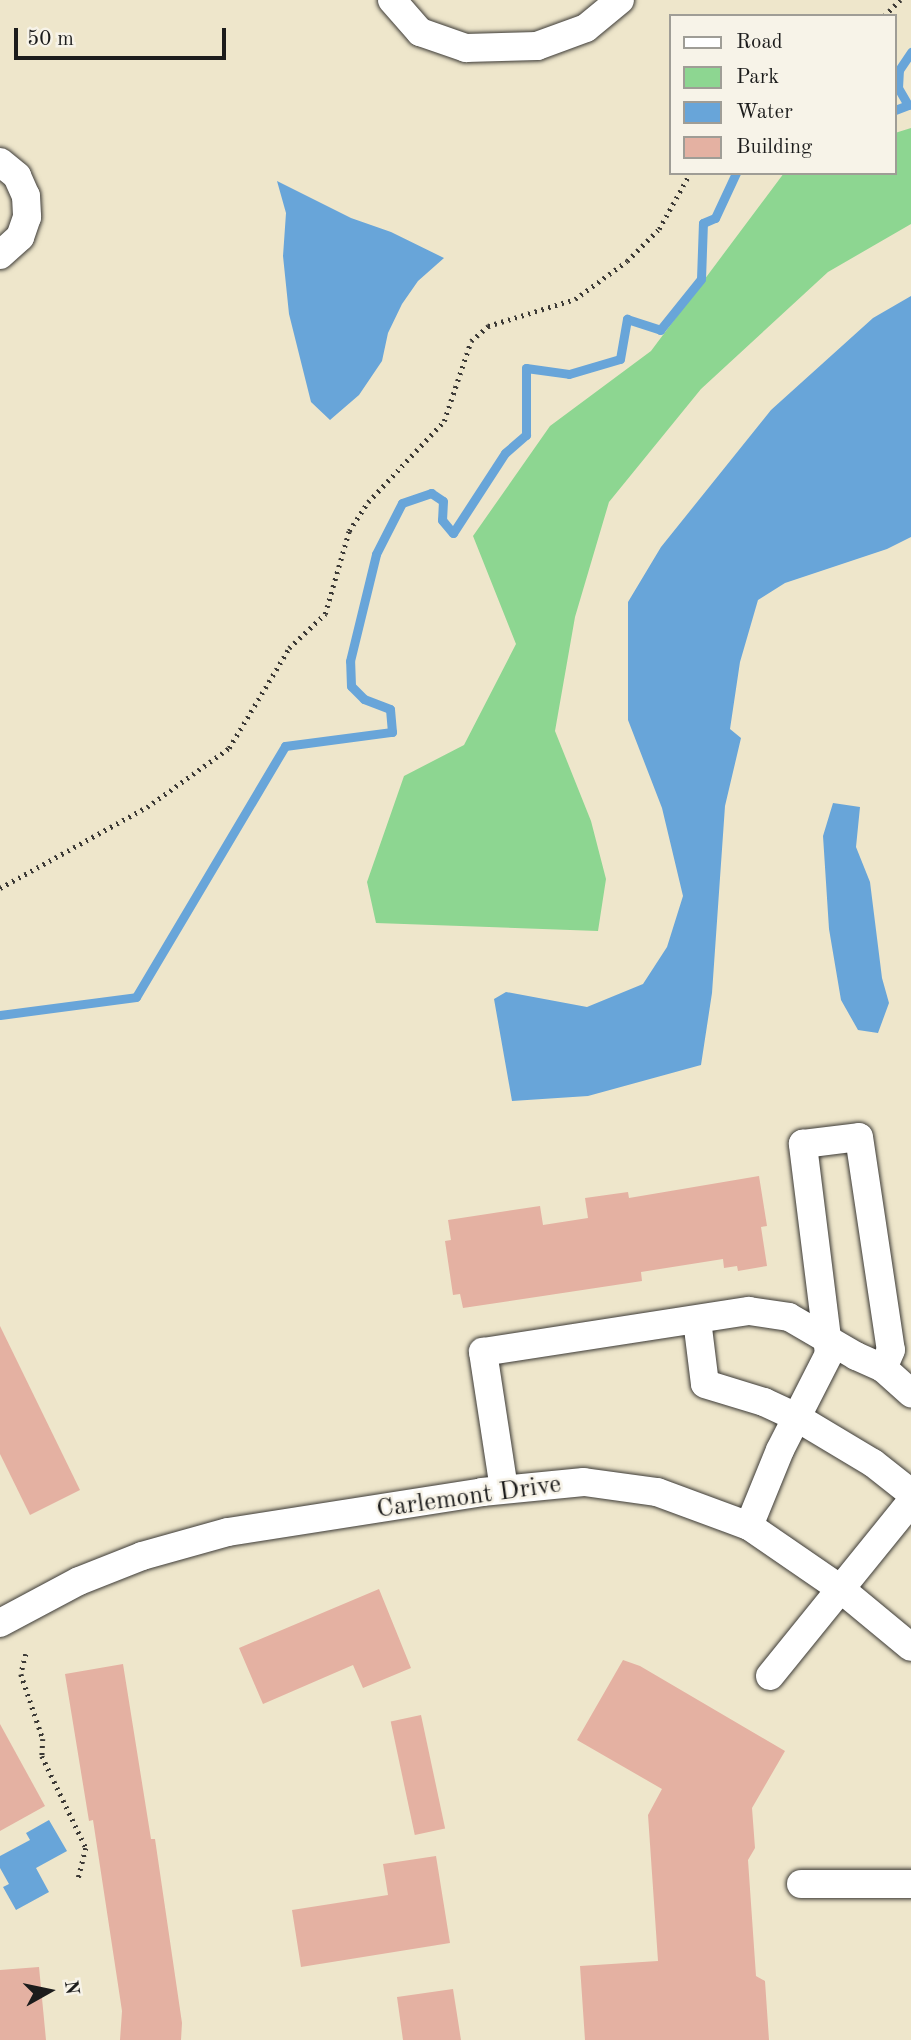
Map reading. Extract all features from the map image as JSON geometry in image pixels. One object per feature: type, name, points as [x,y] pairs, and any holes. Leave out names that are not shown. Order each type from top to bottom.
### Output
[{"type":"street","points":[[392,0],[420,32],[466,48],[537,46],[586,28],[620,0]]},
{"type":"street","points":[[0,162],[17,176],[26,195],[27,217],[20,237],[0,255]]},
{"type":"street","points":[[749,1525],[796,1418],[829,1354],[803,1144],[859,1137],[891,1350],[883,1368]]},
{"type":"street","points":[[504,1489],[483,1352],[749,1311],[789,1317],[883,1368],[911,1394]]},
{"type":"street","points":[[697,1320],[705,1384],[764,1402],[796,1418],[873,1463],[911,1493]]},
{"type":"street","name":"Carlemont Drive","points":[[0,1623],[91,1576],[142,1556],[228,1532],[504,1489],[584,1482],[657,1492],[749,1525],[842,1590],[911,1647]]},
{"type":"street","points":[[770,1676],[911,1502]]},
{"type":"street","points":[[801,1884],[911,1884]]},
{"type":"path","points":[[886,14],[900,0]]},
{"type":"path","points":[[0,888],[147,807],[229,748],[289,648],[324,614],[349,531],[368,502],[444,421],[471,341],[488,326],[575,299],[626,261],[659,229],[689,175]]},
{"type":"path","points":[[26,1654],[21,1674],[43,1739],[42,1756],[86,1848],[78,1880]]},
{"type":"green space","points":[[911,128],[911,224],[828,272],[701,389],[609,502],[575,617],[555,731],[591,821],[606,879],[598,931],[376,923],[367,882],[404,776],[464,745],[516,644],[473,536],[550,426],[651,351],[783,175],[897,175],[897,132]]},
{"type":"water","points":[[277,181],[351,218],[391,232],[444,258],[418,281],[402,304],[388,333],[382,361],[359,395],[330,420],[311,402],[289,314],[283,256],[286,213]]},
{"type":"water","points":[[911,296],[911,537],[887,549],[785,583],[758,600],[740,662],[730,729],[741,738],[725,806],[712,993],[701,1065],[588,1096],[512,1101],[494,999],[506,992],[587,1007],[643,984],[667,947],[683,896],[662,808],[628,720],[628,602],[661,547],[771,410],[873,318]]},
{"type":"water","points":[[833,803],[860,807],[856,847],[870,882],[882,978],[889,1003],[878,1033],[858,1030],[841,1000],[829,929],[823,836]]},
{"type":"water","points":[[49,1820],[67,1851],[36,1868],[49,1892],[16,1910],[3,1887],[9,1884],[0,1868],[0,1856],[30,1840],[26,1833]]},
{"type":"building","points":[[759,1176],[767,1226],[761,1227],[767,1266],[738,1271],[737,1266],[724,1268],[723,1259],[641,1272],[642,1281],[463,1308],[460,1294],[453,1295],[445,1241],[451,1240],[448,1220],[540,1206],[543,1225],[588,1218],[585,1198],[628,1192],[629,1198]]},
{"type":"building","points":[[0,1326],[80,1490],[30,1515],[0,1454]]},
{"type":"building","points":[[379,1589],[411,1668],[363,1688],[353,1665],[263,1704],[239,1648]]},
{"type":"building","points":[[623,1660],[640,1666],[785,1751],[752,1808],[755,1848],[748,1860],[756,1976],[765,1981],[769,2040],[585,2040],[580,1966],[658,1961],[648,1815],[662,1789],[577,1740]]},
{"type":"building","points":[[123,1664],[151,1839],[155,1839],[182,2023],[181,2040],[120,2040],[122,2011],[93,1820],[89,1821],[65,1674]]},
{"type":"building","points":[[421,1715],[445,1828],[415,1835],[391,1721]]},
{"type":"building","points":[[0,1724],[45,1806],[0,1831]]},
{"type":"building","points":[[436,1856],[450,1943],[301,1967],[292,1910],[388,1895],[383,1864]]},
{"type":"building","points":[[39,1967],[46,2040],[0,2040],[0,1970]]},
{"type":"building","points":[[453,1989],[461,2040],[403,2040],[397,1997]]},
{"type":"waterway","points":[[897,109],[908,105],[898,88],[899,70],[911,52]]},
{"type":"waterway","points":[[0,1015],[136,997],[285,746],[392,732],[390,709],[364,699],[351,686],[350,661],[376,554],[402,503],[431,493],[443,501],[442,520],[453,533],[505,453],[526,435],[526,368],[569,374],[620,359],[627,319],[660,330],[701,279],[703,223],[715,218],[735,175]]}]
